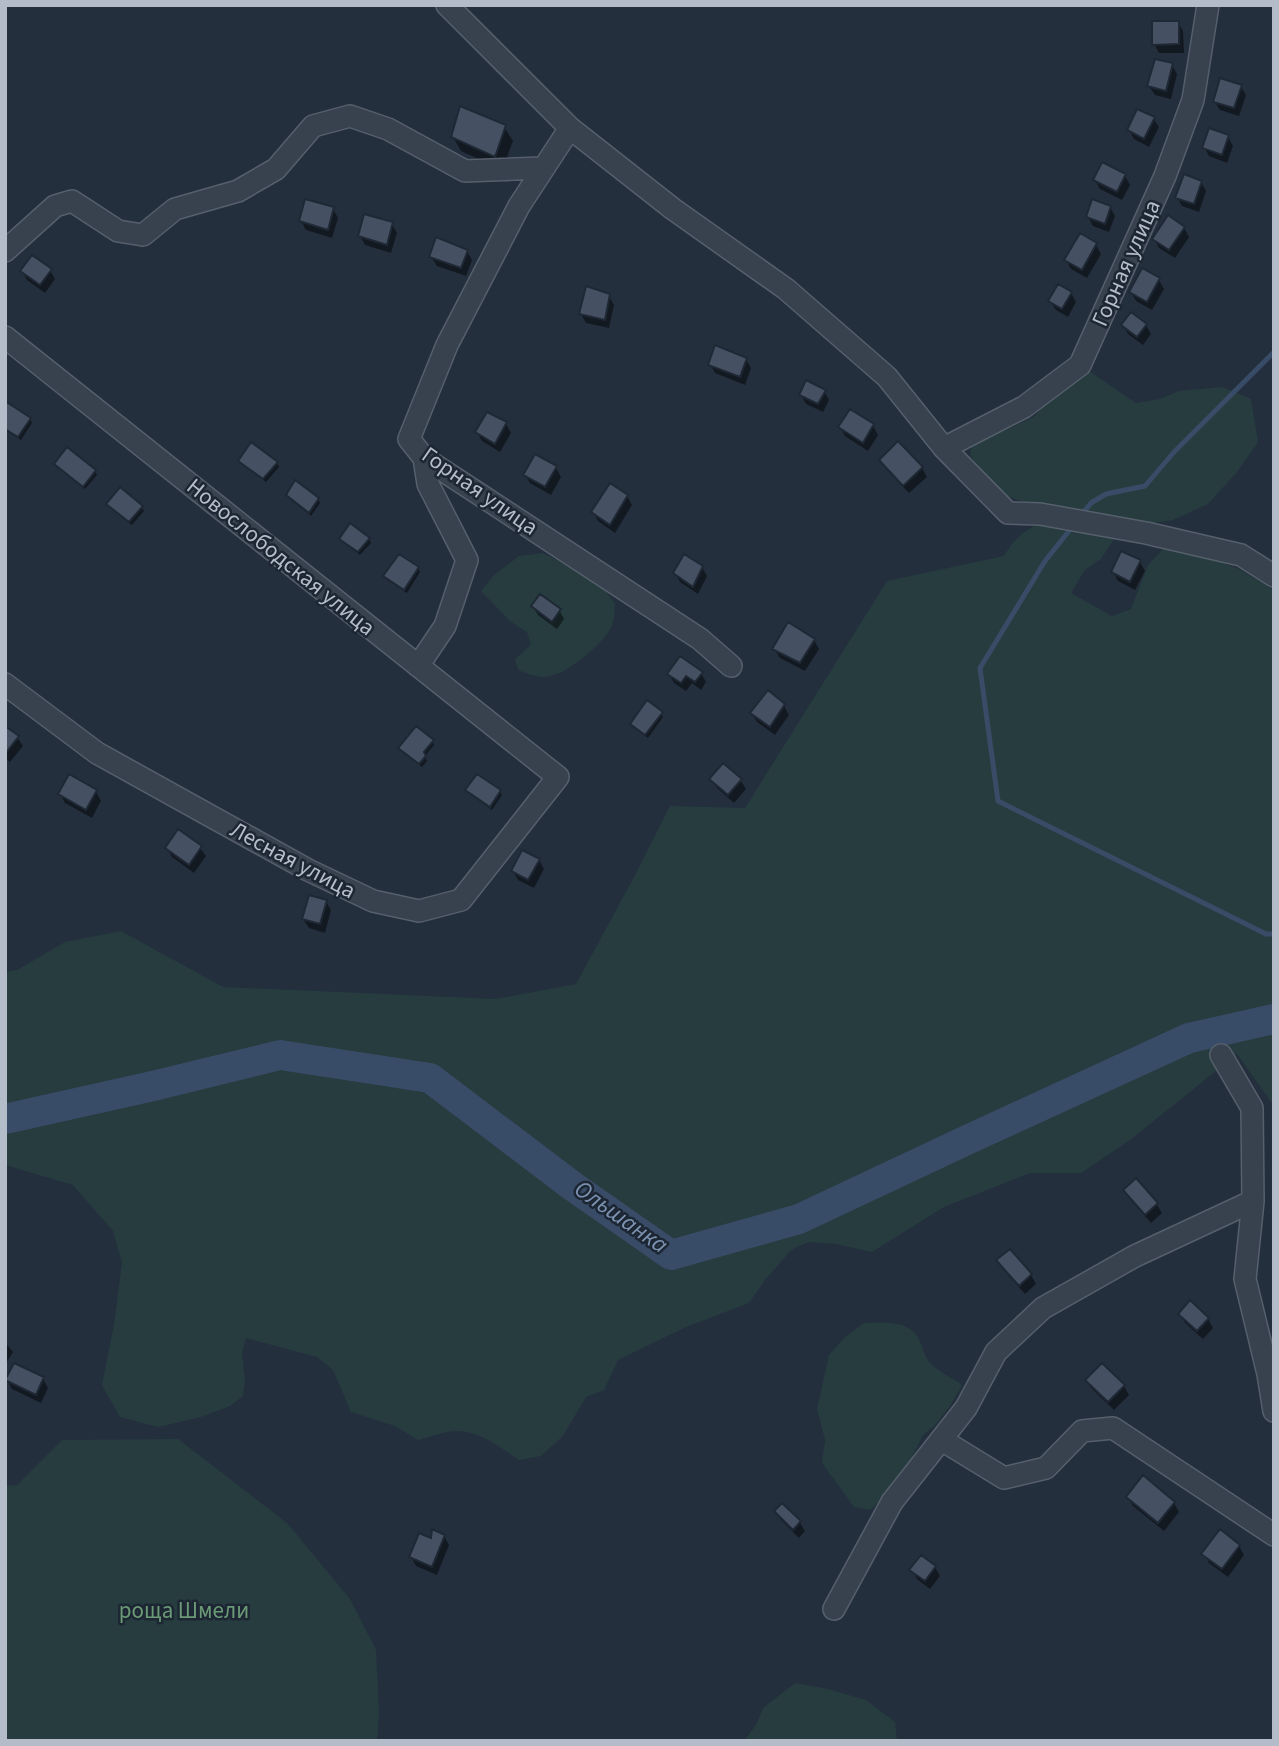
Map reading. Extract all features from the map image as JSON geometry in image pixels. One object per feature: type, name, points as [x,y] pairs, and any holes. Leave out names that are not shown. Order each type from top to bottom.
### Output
[{"type":"street","points":[[447,5],[570,128],[673,209],[786,289],[887,377],[944,448],[1008,513],[1040,514],[1146,533],[1241,555],[1274,576]]},
{"type":"street","name":"Горная улица","points":[[944,448],[1024,407],[1080,365],[1165,176],[1193,100],[1208,5]]},
{"type":"street","points":[[5,251],[55,206],[72,201],[118,231],[143,235],[175,209],[238,191],[276,169],[313,126],[350,116],[388,129],[465,171],[544,168]]},
{"type":"street","name":"Горная улица","points":[[570,128],[519,206],[447,345],[409,439],[424,458],[700,639],[731,666]]},
{"type":"street","name":"Новослободская улица","points":[[5,337],[558,777]]},
{"type":"street","points":[[418,666],[446,626],[467,560],[428,484],[424,458]]},
{"type":"street","name":"Лесная улица","points":[[5,684],[97,752],[308,870],[373,901],[419,911],[461,901],[558,777]]},
{"type":"street","points":[[1221,1055],[1252,1108],[1254,1201],[1245,1279],[1274,1411]]},
{"type":"street","points":[[834,1609],[892,1502],[966,1408],[996,1352],[1042,1308],[1135,1256],[1254,1201]]},
{"type":"street","points":[[942,1440],[1004,1478],[1046,1468],[1082,1432],[1113,1428],[1274,1535]]},
{"type":"green space","points":[[1089,371],[1136,403],[1160,399],[1179,391],[1222,387],[1251,399],[1258,442],[1237,472],[1208,504],[1173,520],[1148,524],[1026,503],[999,493],[979,470],[970,454],[972,443],[1034,417],[1046,403]]},
{"type":"green space","points":[[1045,521],[1114,539],[1101,559],[1085,570],[1071,593],[1112,616],[1131,609],[1148,565],[1164,548],[1197,554],[1239,569],[1274,590],[1274,1106],[1237,1054],[1130,1140],[1081,1173],[1030,1173],[944,1207],[872,1252],[836,1244],[808,1242],[791,1250],[749,1303],[686,1327],[618,1360],[604,1390],[586,1397],[563,1436],[541,1456],[519,1460],[490,1441],[466,1432],[448,1432],[418,1440],[395,1426],[351,1412],[333,1370],[317,1357],[246,1338],[242,1353],[245,1379],[243,1396],[230,1406],[201,1417],[158,1427],[120,1417],[102,1385],[122,1263],[113,1231],[73,1185],[5,1165],[5,972],[17,970],[65,942],[121,931],[223,987],[496,999],[576,984],[670,806],[745,808],[887,581],[1004,556],[1021,535]]},
{"type":"green space","points":[[543,553],[603,588],[615,604],[612,625],[594,648],[558,674],[542,677],[518,670],[515,659],[531,645],[527,632],[511,622],[481,591],[493,576],[519,556]]},
{"type":"green space","points":[[864,1323],[887,1323],[909,1328],[919,1339],[930,1363],[962,1385],[950,1406],[923,1435],[899,1483],[870,1510],[854,1507],[822,1463],[825,1440],[817,1409],[829,1355],[845,1337]]},
{"type":"green space","name":"роща Шмели","points":[[178,1439],[287,1523],[350,1599],[376,1650],[379,1711],[377,1741],[5,1741],[5,1486],[17,1485],[62,1440]]},
{"type":"green space","points":[[795,1683],[866,1700],[895,1722],[897,1741],[744,1741],[756,1725],[763,1708]]},
{"type":"building","points":[[1152,21],[1179,21],[1179,44],[1152,45]]},
{"type":"building","points":[[1155,59],[1173,63],[1166,91],[1147,86]]},
{"type":"building","points":[[1220,78],[1242,85],[1234,108],[1213,102]]},
{"type":"building","points":[[460,106],[506,125],[495,157],[451,137]]},
{"type":"building","points":[[1137,109],[1155,117],[1144,139],[1127,130]]},
{"type":"building","points":[[1209,128],[1229,135],[1222,155],[1202,148]]},
{"type":"building","points":[[1102,162],[1126,174],[1117,192],[1093,180]]},
{"type":"building","points":[[1184,174],[1202,181],[1194,204],[1175,198]]},
{"type":"building","points":[[305,199],[334,207],[328,230],[299,221]]},
{"type":"building","points":[[1092,199],[1111,206],[1105,224],[1086,217]]},
{"type":"building","points":[[364,214],[393,222],[387,245],[358,236]]},
{"type":"building","points":[[1168,215],[1185,227],[1169,250],[1152,239]]},
{"type":"building","points":[[1080,233],[1097,243],[1082,270],[1064,260]]},
{"type":"building","points":[[436,237],[468,250],[461,268],[429,257]]},
{"type":"building","points":[[32,255],[52,269],[40,285],[20,271]]},
{"type":"building","points":[[1142,268],[1160,278],[1147,302],[1129,292]]},
{"type":"building","points":[[1058,284],[1072,292],[1062,309],[1048,301]]},
{"type":"building","points":[[586,286],[610,294],[605,320],[579,314]]},
{"type":"building","points":[[1131,312],[1147,324],[1137,337],[1121,325]]},
{"type":"building","points":[[715,345],[747,358],[740,377],[708,365]]},
{"type":"building","points":[[806,380],[826,390],[818,404],[799,395]]},
{"type":"building","points":[[5,401],[31,418],[18,437],[5,429]]},
{"type":"building","points":[[850,409],[874,424],[863,443],[838,427]]},
{"type":"building","points":[[487,412],[507,422],[495,444],[475,432]]},
{"type":"building","points":[[898,441],[923,467],[903,486],[879,460]]},
{"type":"building","points":[[251,442],[278,462],[263,479],[238,461]]},
{"type":"building","points":[[67,447],[96,470],[83,487],[54,464]]},
{"type":"building","points":[[535,454],[557,466],[545,487],[523,475]]},
{"type":"building","points":[[295,480],[319,498],[309,513],[286,495]]},
{"type":"building","points":[[610,483],[628,495],[610,525],[591,512]]},
{"type":"building","points":[[120,487],[143,506],[129,522],[106,504]]},
{"type":"building","points":[[350,523],[370,538],[358,552],[339,539]]},
{"type":"building","points":[[1121,551],[1141,560],[1130,582],[1111,572]]},
{"type":"building","points":[[399,554],[419,567],[404,590],[383,576]]},
{"type":"building","points":[[684,554],[703,566],[693,587],[673,573]]},
{"type":"building","points":[[540,594],[561,609],[552,622],[531,606]]},
{"type":"building","points":[[788,622],[815,639],[800,663],[772,649]]},
{"type":"building","points":[[680,656],[703,672],[695,682],[686,676],[681,683],[667,674]]},
{"type":"building","points":[[768,690],[785,704],[770,727],[750,713]]},
{"type":"building","points":[[647,700],[663,712],[645,735],[630,724]]},
{"type":"building","points":[[5,726],[19,736],[5,754]]},
{"type":"building","points":[[416,726],[434,740],[424,752],[426,756],[419,764],[398,748]]},
{"type":"building","points":[[723,763],[742,779],[728,795],[709,779]]},
{"type":"building","points":[[69,774],[97,790],[86,810],[58,794]]},
{"type":"building","points":[[477,774],[501,790],[490,807],[465,790]]},
{"type":"building","points":[[178,829],[202,846],[189,865],[165,848]]},
{"type":"building","points":[[522,850],[540,859],[528,880],[511,871]]},
{"type":"building","points":[[309,895],[327,900],[320,924],[302,919]]},
{"type":"building","points":[[1136,1178],[1158,1203],[1145,1215],[1123,1190]]},
{"type":"building","points":[[1010,1249],[1032,1274],[1019,1286],[996,1260]]},
{"type":"building","points":[[1190,1300],[1209,1318],[1197,1331],[1178,1314]]},
{"type":"building","points":[[14,1363],[44,1377],[36,1395],[5,1380]]},
{"type":"building","points":[[1102,1363],[1125,1385],[1108,1402],[1085,1380]]},
{"type":"building","points":[[1143,1475],[1175,1502],[1158,1523],[1126,1497]]},
{"type":"building","points":[[782,1503],[801,1521],[793,1530],[774,1511]]},
{"type":"building","points":[[432,1529],[445,1535],[432,1567],[409,1557],[419,1533],[431,1538]]},
{"type":"building","points":[[1220,1529],[1240,1545],[1222,1569],[1201,1554]]},
{"type":"building","points":[[921,1555],[936,1566],[925,1581],[909,1570]]},
{"type":"waterway","points":[[1081,515],[1091,503],[1106,494],[1145,486],[1174,452],[1274,352]]},
{"type":"waterway","points":[[1073,526],[1045,561],[980,668],[998,801],[1266,934],[1274,934]]},
{"type":"waterway","name":"Ольшанка","points":[[5,1119],[280,1055],[430,1078],[571,1185],[671,1255],[799,1219],[1189,1038],[1274,1019]]}]
